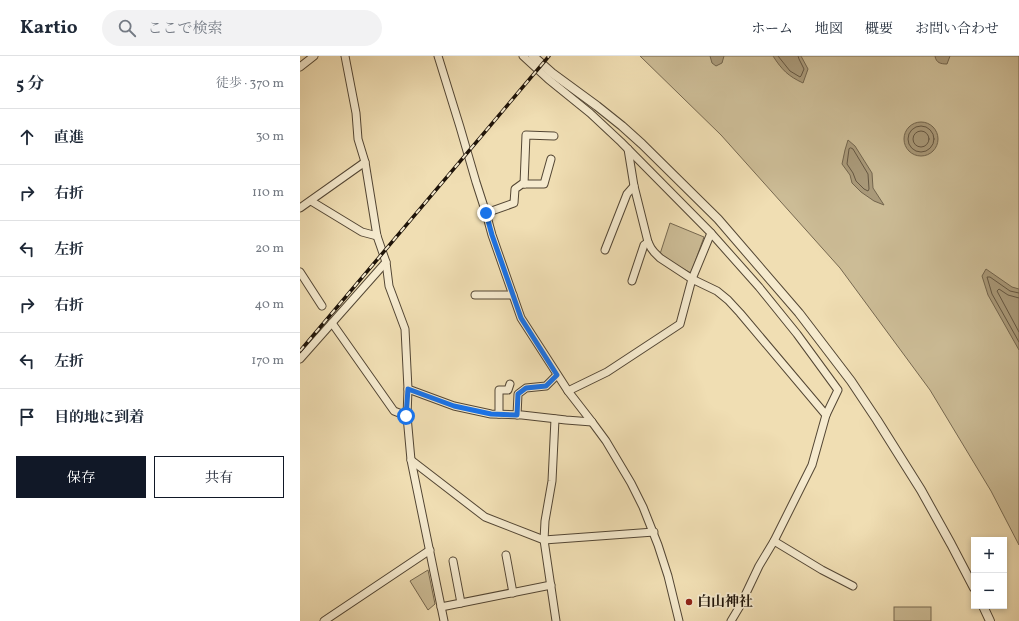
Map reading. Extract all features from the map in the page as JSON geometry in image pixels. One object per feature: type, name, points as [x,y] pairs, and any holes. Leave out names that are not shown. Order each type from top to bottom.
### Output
[{"type":"street","points":[[300,67],[314,56]]},
{"type":"street","points":[[345,56],[356,113],[358,138],[365,162],[378,236],[386,262],[389,286],[405,329],[408,389],[406,416],[411,460],[444,621]]},
{"type":"street","points":[[438,56],[492,235],[521,318],[568,391],[606,441],[631,483],[654,532],[668,576],[679,621]]},
{"type":"street","points":[[523,56],[548,79],[590,113],[628,149],[710,233],[759,287],[838,390],[826,415],[812,465],[774,541],[759,566],[740,606],[731,621]]},
{"type":"street","points":[[533,56],[598,106],[648,150],[718,219],[799,313],[877,420],[921,490],[971,582]]},
{"type":"street","points":[[524,184],[526,135],[554,136]]},
{"type":"street","points":[[628,149],[634,186],[648,242],[654,252],[660,258],[692,279],[717,291],[728,300],[826,415]]},
{"type":"street","points":[[486,213],[514,203],[515,189],[522,184],[544,184],[551,159]]},
{"type":"street","points":[[300,208],[365,162]]},
{"type":"street","points":[[605,250],[627,194],[634,186]]},
{"type":"street","points":[[311,201],[362,232],[378,236]]},
{"type":"street","points":[[568,391],[607,372],[680,324],[692,279],[710,233]]},
{"type":"street","points":[[632,280],[644,245],[648,242]]},
{"type":"street","points":[[300,359],[386,262]]},
{"type":"street","points":[[300,272],[322,306]]},
{"type":"street","points":[[475,295],[513,295]]},
{"type":"street","points":[[332,323],[394,411],[406,416]]},
{"type":"street","points":[[517,415],[518,394],[526,388],[546,386],[557,375]]},
{"type":"street","points":[[499,414],[499,390],[508,390],[510,384]]},
{"type":"street","points":[[408,389],[454,406],[491,414],[592,422]]},
{"type":"street","points":[[555,419],[552,481],[545,521],[544,540],[556,621]]},
{"type":"street","points":[[411,460],[485,516],[544,540],[654,532]]},
{"type":"street","points":[[774,541],[822,570],[853,586]]},
{"type":"street","points":[[324,621],[430,550]]},
{"type":"street","points":[[506,555],[513,593]]},
{"type":"street","points":[[453,561],[461,603]]},
{"type":"street","points":[[441,607],[551,585]]},
{"type":"street","points":[[984,609],[990,621]]},
{"type":"shaded area","points":[[640,56],[1019,56],[1019,545],[991,491],[930,390],[840,268],[721,135]]},
{"type":"shaded area","points":[[670,223],[704,237],[691,273],[660,254]]},
{"type":"shaded area","points":[[428,570],[435,604],[428,610],[410,581]]},
{"type":"shaded area","points":[[894,607],[931,607],[931,621],[894,621]]},
{"type":"water","points":[[710,56],[724,56],[722,63],[716,66],[712,63]]},
{"type":"water","points":[[773,56],[801,56],[808,69],[803,83],[793,78],[786,72]]},
{"type":"water","points":[[935,56],[950,56],[947,64],[943,64],[936,60]]},
{"type":"water","points":[[918,122],[924,122],[928,123],[935,129],[938,139],[937,146],[931,153],[924,156],[918,156],[914,155],[907,149],[904,142],[904,136],[905,132],[911,125]]},
{"type":"water","points":[[848,140],[855,146],[872,173],[873,188],[884,205],[874,201],[861,192],[852,183],[850,175],[842,164]]},
{"type":"water","points":[[986,269],[1012,287],[1019,289],[1019,350],[988,295],[982,276]]},
{"type":"railway","points":[[300,351],[549,56]]},
{"type":"place","name":"白山神社","points":[[689,602]]},
{"type":"route","points":[[406,416],[408,389],[454,406],[491,414],[517,415],[518,394],[526,388],[546,386],[557,375],[521,318],[492,235],[486,213]]}]
